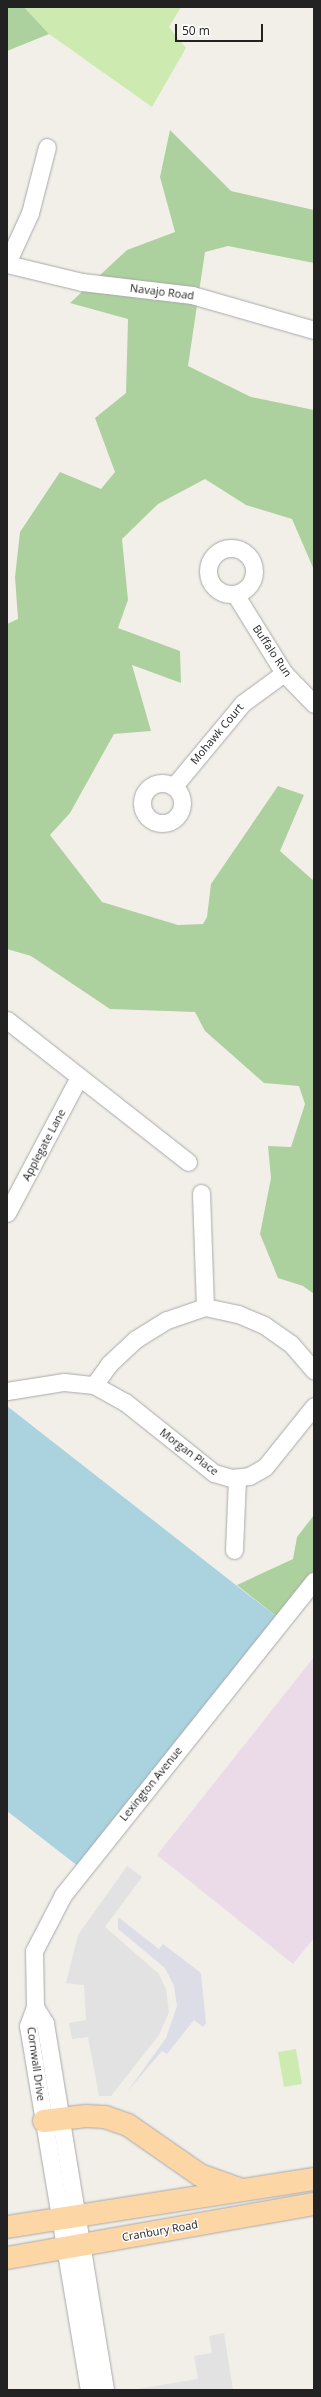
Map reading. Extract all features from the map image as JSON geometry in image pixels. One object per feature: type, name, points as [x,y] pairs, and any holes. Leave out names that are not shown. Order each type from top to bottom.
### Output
[{"type":"main road","points":[[53,2120],[105,2117],[128,2125],[200,2175],[246,2191]]},
{"type":"main road","points":[[7,2227],[68,2216],[246,2191],[314,2179]]},
{"type":"main road","name":"Cranbury Road","points":[[7,2258],[314,2204]]},
{"type":"street","points":[[7,263],[30,213],[46,147]]},
{"type":"street","name":"Navajo Road","points":[[7,263],[82,282],[192,295],[314,330]]},
{"type":"street","name":"Buffalo Run","points":[[235,594],[284,673],[314,704]]},
{"type":"street","name":"Mohawk Court","points":[[174,786],[242,703],[284,673]]},
{"type":"street","points":[[7,1020],[188,1162]]},
{"type":"street","name":"Applegate Lane","points":[[7,1213],[79,1077]]},
{"type":"street","points":[[201,1193],[205,1307]]},
{"type":"street","points":[[94,1385],[109,1364],[136,1339],[167,1320],[205,1307],[238,1314],[264,1325],[291,1344],[314,1370]]},
{"type":"street","name":"Morgan Place","points":[[7,1391],[64,1382],[94,1385],[125,1402],[214,1473],[237,1479]]},
{"type":"street","points":[[234,1550],[237,1479],[265,1467],[314,1406]]},
{"type":"street","name":"Lexington Avenue","points":[[34,2007],[34,1951],[63,1895],[314,1581]]},
{"type":"street","name":"Cornwall Drive","points":[[34,2007],[45,2023],[53,2120],[73,2247],[89,2390]]},
{"type":"street","name":"Cornwall Drive","points":[[73,2247],[106,2390]]},
{"type":"shaded area","points":[[314,1657],[314,1938],[293,1964],[157,1855]]},
{"type":"shaded area","points":[[127,1866],[142,1877],[105,1927],[159,1974],[166,1989],[169,2012],[159,2035],[111,2096],[99,2096],[88,2037],[72,2039],[69,2023],[86,2020],[84,1985],[66,1983],[78,1935]]},
{"type":"shaded area","points":[[118,1917],[159,1949],[163,1944],[201,1973],[206,2023],[203,2027],[194,2020],[167,2054],[162,2051],[127,2092],[166,2038],[177,2006],[174,1986],[165,1968],[118,1929]]},
{"type":"shaded area","points":[[224,2333],[233,2390],[131,2390],[198,2379],[194,2356],[212,2353],[209,2336]]},
{"type":"green space","points":[[7,7],[24,7],[49,34],[7,51]]},
{"type":"green space","points":[[24,7],[181,7],[169,27],[186,48],[152,107],[49,34]]},
{"type":"green space","points":[[170,130],[231,191],[314,210],[314,263],[228,246],[205,252],[188,366],[251,397],[314,410],[314,570],[292,519],[246,505],[205,479],[158,504],[122,539],[128,600],[118,628],[180,651],[181,683],[132,665],[151,731],[114,734],[70,813],[50,835],[102,902],[178,925],[203,924],[207,917],[211,884],[278,786],[304,795],[280,851],[314,881],[314,1294],[303,1286],[278,1278],[260,1234],[271,1178],[268,1146],[291,1147],[305,1104],[299,1086],[264,1083],[205,1031],[195,1012],[110,1009],[31,956],[7,949],[7,624],[18,619],[15,577],[20,532],[60,472],[101,489],[115,472],[95,418],[126,393],[128,319],[70,303],[127,250],[175,232],[160,177]]},
{"type":"green space","points":[[314,1515],[314,1577],[282,1621],[237,1585],[293,1559],[297,1537]]},
{"type":"green space","points":[[296,2049],[302,2084],[284,2087],[278,2052]]},
{"type":"water","points":[[7,1406],[282,1621],[83,1870],[7,1811]]}]
